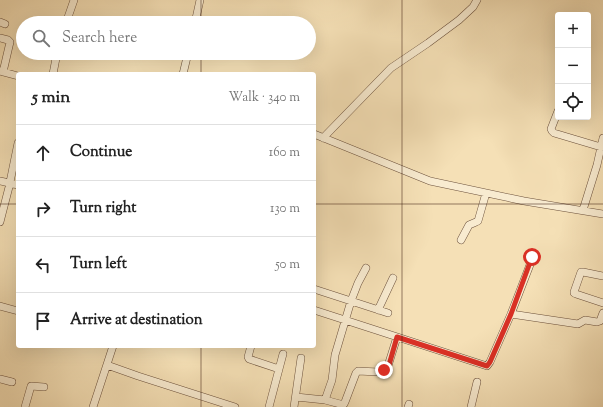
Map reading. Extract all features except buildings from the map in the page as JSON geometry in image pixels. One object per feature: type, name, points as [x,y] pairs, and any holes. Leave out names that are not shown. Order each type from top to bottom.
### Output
[{"type":"street","points":[[68,16],[74,0]]},
{"type":"street","points":[[197,16],[200,0]]},
{"type":"street","points":[[323,138],[391,68],[459,20],[473,7],[477,0]]},
{"type":"street","points":[[0,38],[10,42],[2,71],[16,75]]},
{"type":"street","points":[[53,72],[56,60]]},
{"type":"street","points":[[183,72],[186,60]]},
{"type":"street","points":[[555,119],[551,129],[554,133],[601,149]]},
{"type":"street","points":[[316,135],[430,181],[524,201],[603,214]]},
{"type":"street","points":[[583,210],[597,165],[603,138]]},
{"type":"street","points":[[0,222],[16,153]]},
{"type":"street","points":[[0,181],[16,184]]},
{"type":"street","points":[[461,240],[469,225],[478,220],[486,193]]},
{"type":"street","points":[[316,311],[487,366],[511,314],[532,257]]},
{"type":"street","points":[[325,400],[332,380],[335,355],[345,320],[358,283],[366,268]]},
{"type":"street","points":[[603,276],[581,272],[574,294],[603,302]]},
{"type":"street","points":[[378,310],[393,278]]},
{"type":"street","points":[[316,290],[388,313]]},
{"type":"street","points":[[0,306],[16,310]]},
{"type":"street","points":[[511,314],[578,324],[585,320],[600,321],[603,313]]},
{"type":"street","points":[[296,397],[325,400],[344,404],[358,371],[378,372],[387,368],[397,337]]},
{"type":"street","points":[[93,407],[112,348]]},
{"type":"street","points":[[250,348],[248,354],[249,358],[279,369]]},
{"type":"street","points":[[270,407],[283,354]]},
{"type":"street","points":[[294,407],[301,358]]},
{"type":"street","points":[[106,365],[235,407]]},
{"type":"street","points":[[0,379],[12,382]]},
{"type":"street","points":[[471,407],[476,382]]},
{"type":"street","points":[[25,407],[31,386],[44,387]]},
{"type":"route","points":[[384,370],[389,365],[397,337],[487,366],[511,314],[532,257]]}]
